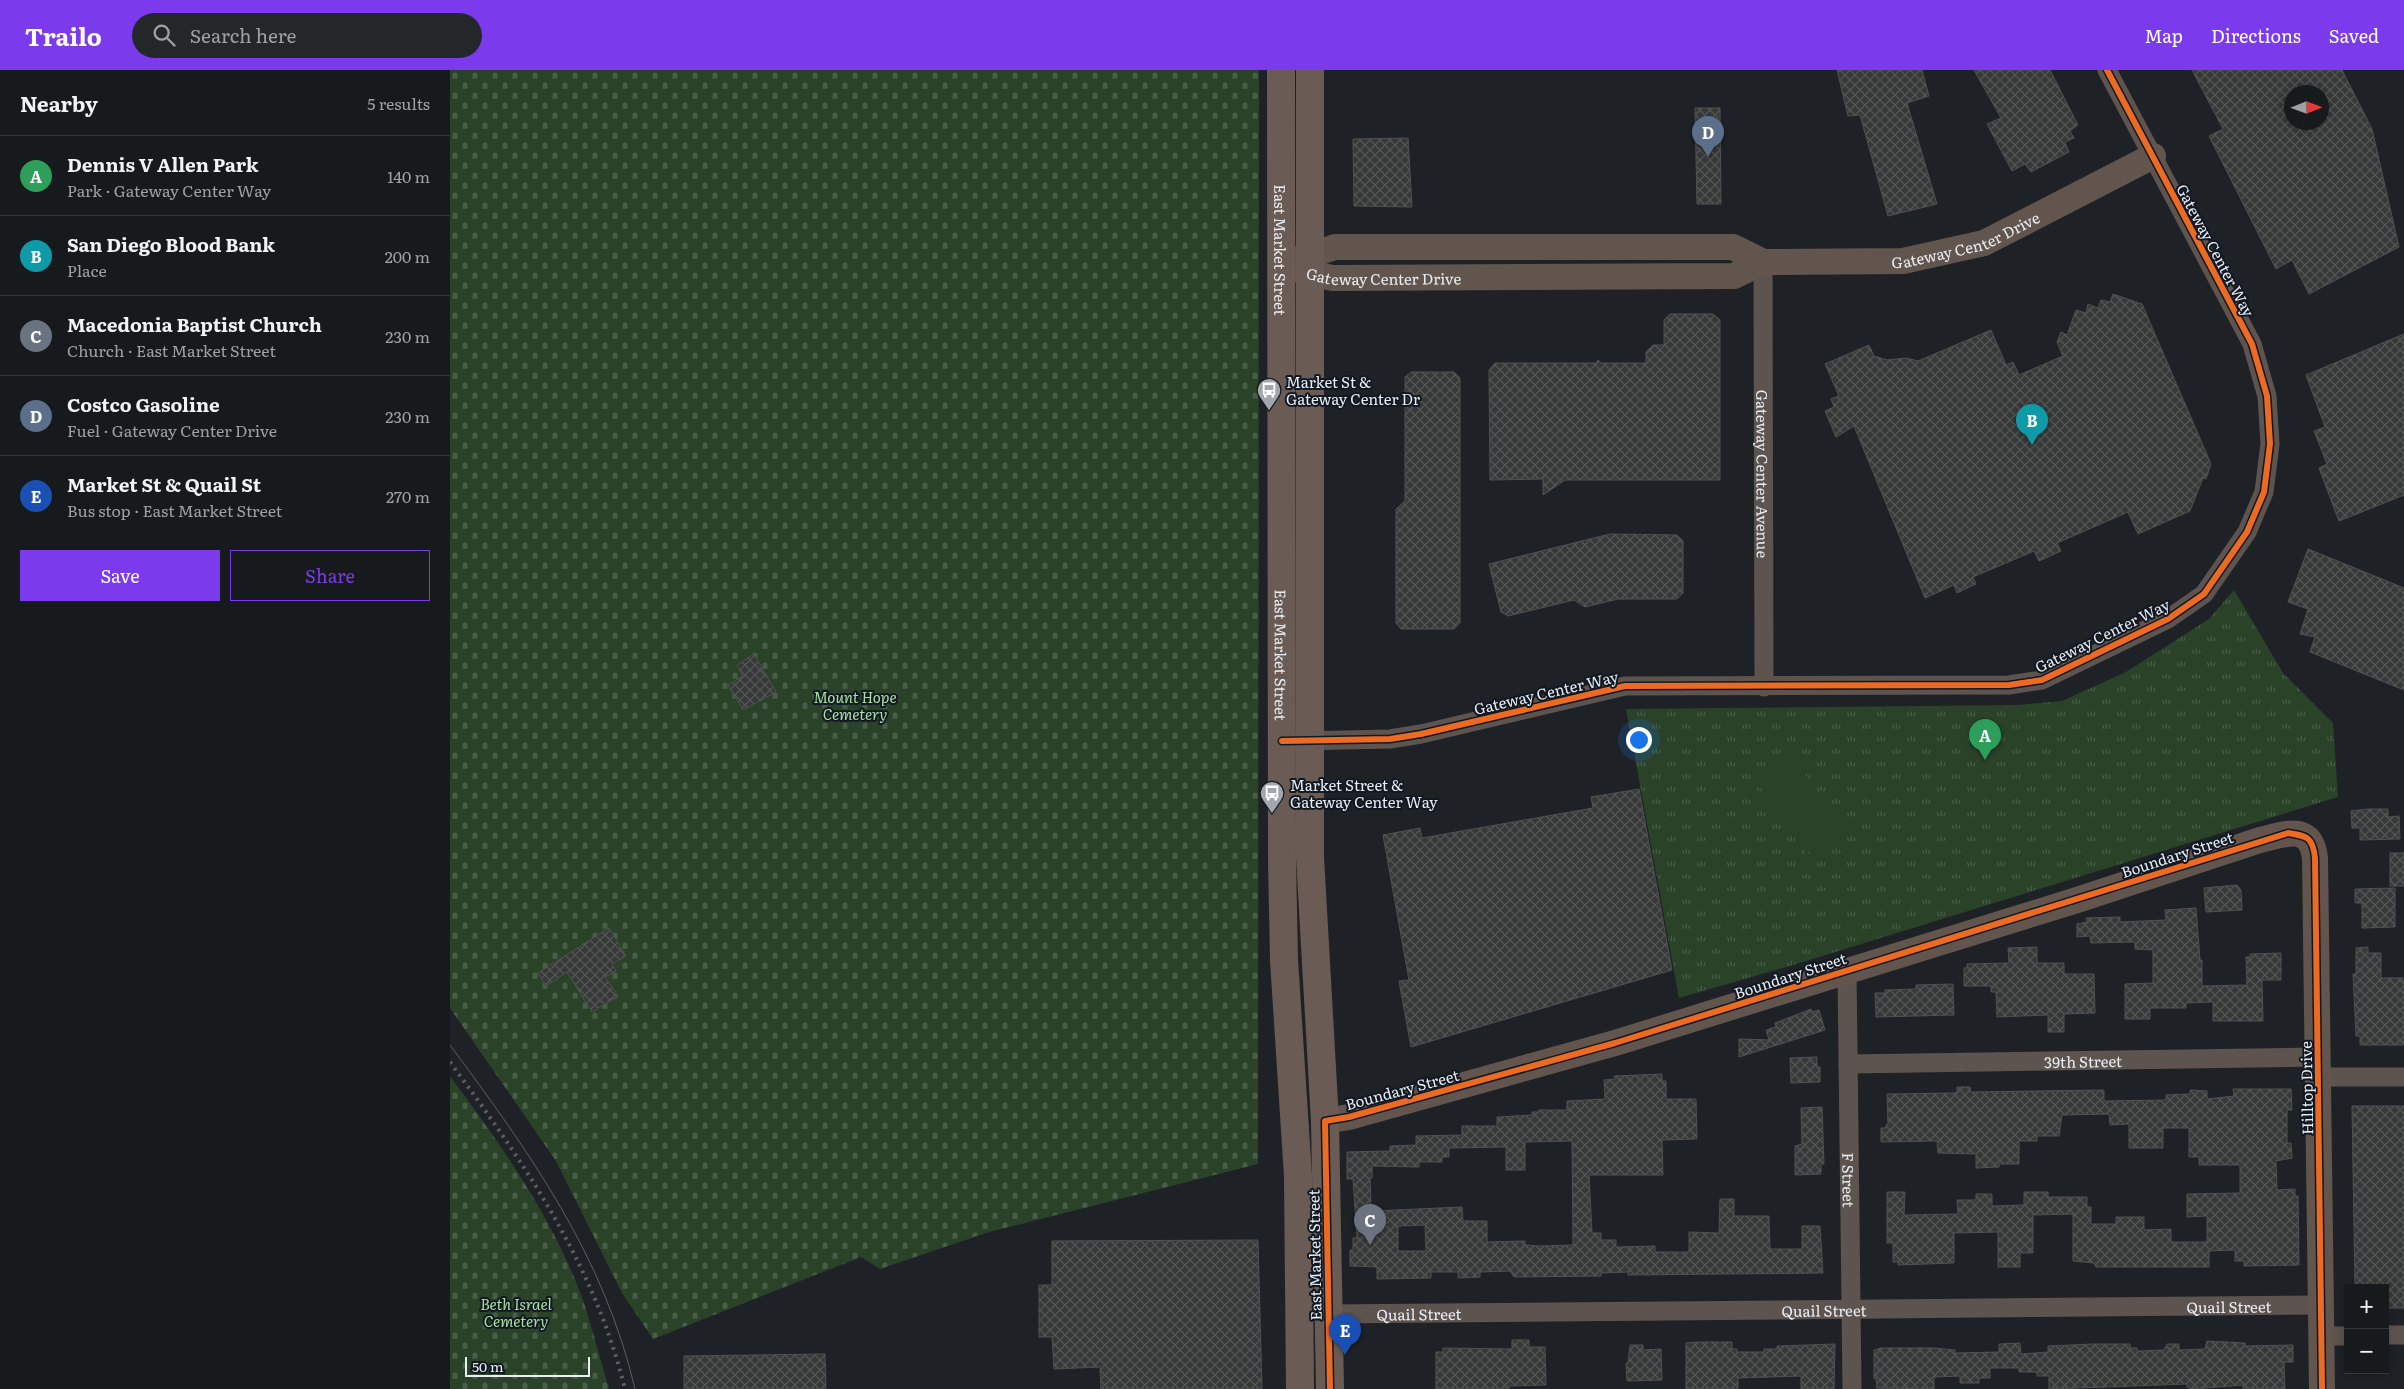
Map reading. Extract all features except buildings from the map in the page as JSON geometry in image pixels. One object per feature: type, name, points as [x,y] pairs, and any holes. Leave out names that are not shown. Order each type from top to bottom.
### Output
[{"type":"main road","name":"East Market Street","points":[[1281,70],[1283,896],[1284,960],[1298,1176],[1300,1389]]},
{"type":"main road","name":"East Market Street","points":[[1310,70],[1310,866],[1325,1122],[1330,1389]]},
{"type":"main road","points":[[1283,896],[1295,940],[1307,1093],[1311,1106],[1325,1122]]},
{"type":"street","name":"Gateway Center Way","points":[[1282,741],[1390,739],[1420,734],[1625,686],[2009,685],[2042,680],[2168,619],[2204,594],[2247,532],[2264,492],[2270,444],[2267,396],[2252,344],[2107,70]]},
{"type":"street","name":"Gateway Center Drive","points":[[1281,265],[1310,264],[1332,278],[1734,276],[1763,262],[1903,261],[1984,243],[2153,156]]},
{"type":"street","name":"Gateway Center Avenue","points":[[1763,262],[1764,687]]},
{"type":"street","name":"Hilltop Drive","points":[[2260,840],[2288,833],[2305,836],[2314,845],[2322,1389]]},
{"type":"street","name":"Boundary Street","points":[[1325,1122],[1615,1043],[2074,901],[2260,840]]},
{"type":"street","name":"F Street","points":[[1847,970],[1852,1389]]},
{"type":"street","name":"39th Street","points":[[1848,1064],[2318,1067],[2404,1077]]},
{"type":"street","name":"Quail Street","points":[[1328,1314],[2321,1305]]},
{"type":"street","points":[[2321,1336],[2344,1336]]},
{"type":"street","points":[[2389,1336],[2404,1336]]},
{"type":"green space","name":"Mount Hope Cemetery","points":[[450,70],[1259,70],[1258,1164],[989,1232],[880,1269],[861,1257],[653,1339],[622,1293],[556,1161],[450,1008]]},
{"type":"green space","points":[[2234,590],[2283,673],[2333,723],[2338,797],[1793,965],[1679,998],[1626,709],[2018,705],[2062,701],[2126,672],[2209,619]]},
{"type":"green space","points":[[1791,754],[1842,829],[1806,854],[1755,779]]},
{"type":"green space","name":"Beth Israel Cemetery","points":[[450,1076],[527,1187],[560,1247],[586,1309],[609,1389],[450,1389]]},
{"type":"tram line","points":[[450,1045],[536,1166],[584,1250],[604,1294],[621,1340],[635,1389]]},
{"type":"railway","points":[[450,1062],[530,1177],[576,1257],[612,1343],[625,1389]]},
{"type":"cycle path","points":[[1282,741],[1390,739],[1421,734],[1625,686],[2009,685],[2042,680],[2168,619],[2204,594],[2247,532],[2264,492],[2270,444],[2267,396],[2252,344],[2107,70]]},
{"type":"cycle path","points":[[1330,1389],[1325,1121],[1349,1117],[1615,1043],[2288,833],[2300,835],[2308,839],[2313,846],[2315,858],[2322,1389]]},
{"type":"place","name":"Costco Gasoline","points":[[1708,157]]},
{"type":"place","name":"Market St & Gateway Center Dr","points":[[1269,411]]},
{"type":"place","name":"San Diego Blood Bank","points":[[2032,445]]},
{"type":"place","name":"Dennis V Allen Park","points":[[1985,760]]},
{"type":"place","name":"Market Street & Gateway Center Way","points":[[1272,814]]},
{"type":"place","name":"Macedonia Baptist Church","points":[[1370,1245]]},
{"type":"place","name":"Market St & Quail St","points":[[1345,1355]]}]
